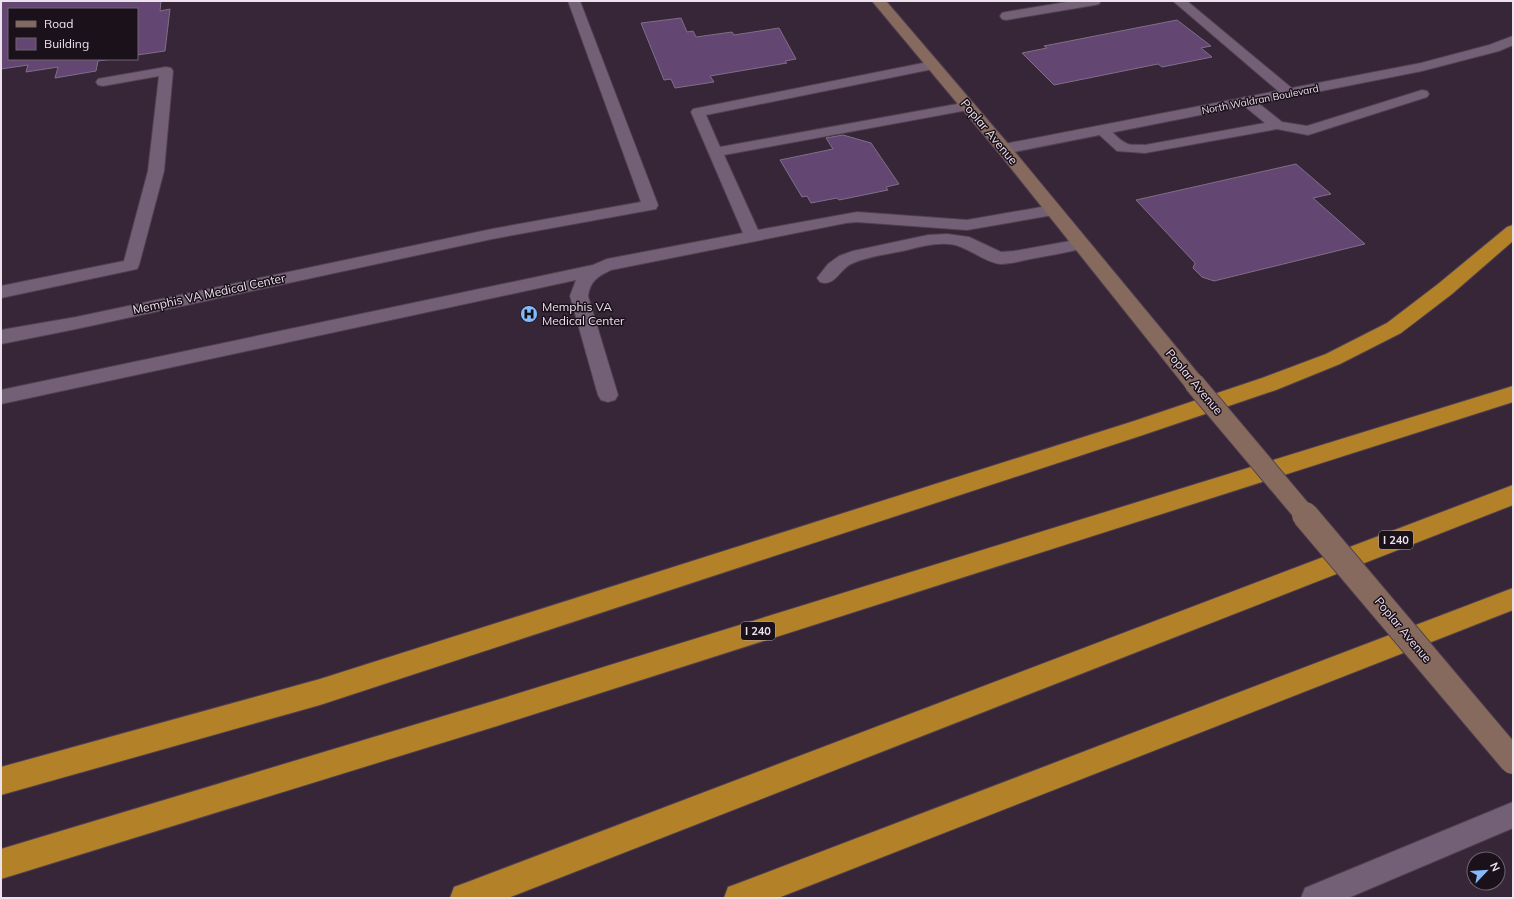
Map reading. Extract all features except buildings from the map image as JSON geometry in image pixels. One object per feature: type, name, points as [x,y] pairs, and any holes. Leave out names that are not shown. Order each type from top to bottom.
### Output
[{"type":"highway","points":[[1,781],[320,692],[1268,384],[1332,359],[1394,328],[1445,289],[1513,231]]},
{"type":"highway","name":"I 240","points":[[1,864],[497,713],[1513,394]]},
{"type":"highway","name":"I 240","points":[[465,898],[497,887],[1513,495]]},
{"type":"highway","points":[[739,898],[1513,599]]},
{"type":"main road","name":"Poplar Avenue","points":[[879,1],[1004,149],[1194,383],[1513,761]]},
{"type":"street","name":"North Waldran Boulevard","points":[[1004,149],[1422,67],[1494,48],[1513,40]]},
{"type":"lane","name":"Memphis VA Medical Center","points":[[1,337],[84,321],[492,234],[650,205],[574,1]]},
{"type":"lane","points":[[1006,16],[1095,1]]},
{"type":"lane","points":[[1179,1],[1289,93]]},
{"type":"lane","points":[[752,236],[698,112],[933,65]]},
{"type":"lane","points":[[1,292],[131,265],[156,172],[166,71],[103,82]]},
{"type":"lane","points":[[1101,130],[1122,148],[1145,149],[1278,125],[1308,131],[1422,94]]},
{"type":"lane","points":[[1247,101],[1278,125]]},
{"type":"lane","points":[[715,152],[968,106]]},
{"type":"lane","points":[[1,397],[545,281],[595,270],[607,265],[846,218],[857,217],[967,225],[1053,210]]},
{"type":"lane","points":[[826,278],[834,268],[845,260],[928,240],[946,239],[963,242],[1000,258],[1014,257],[1081,244]]},
{"type":"lane","points":[[595,270],[580,286],[580,296],[608,395]]},
{"type":"lane","points":[[1315,898],[1513,815]]},
{"type":"place","name":"Memphis VA Medical Center","points":[[529,314]]}]
